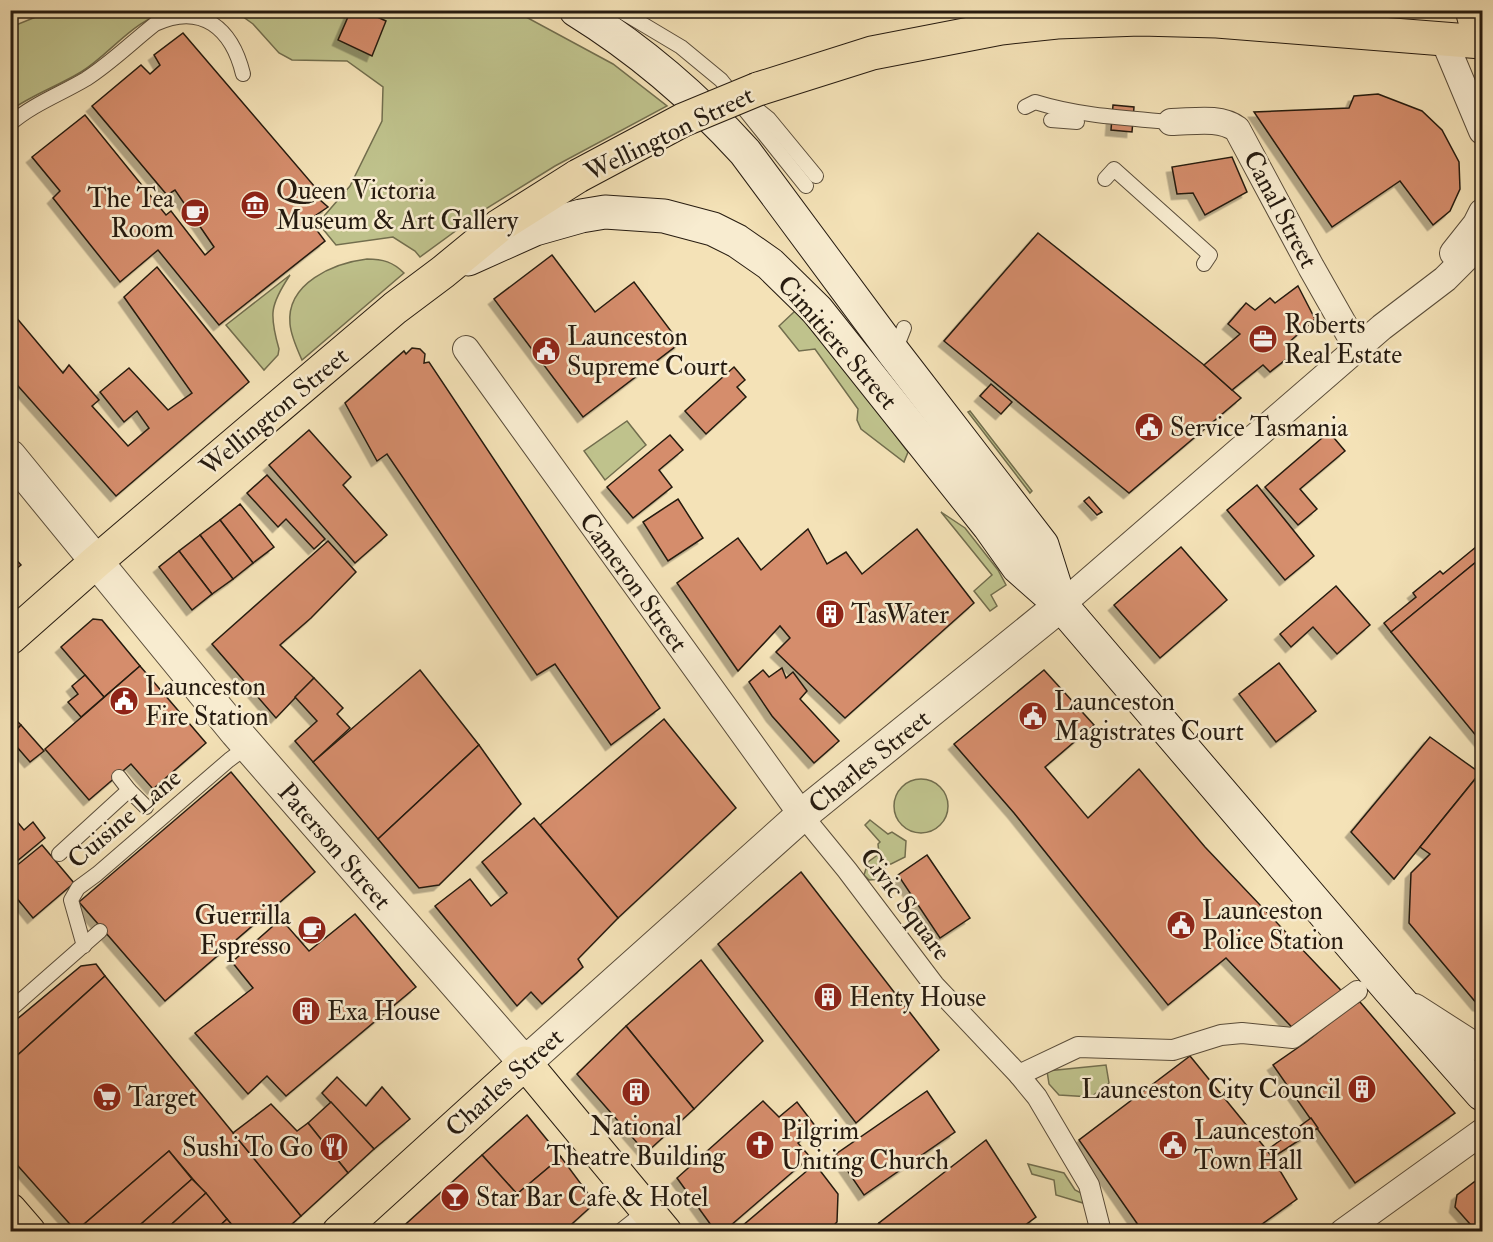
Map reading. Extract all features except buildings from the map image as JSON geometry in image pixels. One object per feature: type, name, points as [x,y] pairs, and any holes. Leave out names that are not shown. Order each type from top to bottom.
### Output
[{"type":"highway","points":[[1472,10],[1482,44]]},
{"type":"highway","name":"Wellington Street","points":[[10,638],[97,561],[395,308],[499,226],[578,176],[694,116],[758,89],[872,52],[1001,28],[1057,22],[1140,19],[1439,24],[1482,44]]},
{"type":"highway","name":"Paterson Street","points":[[525,1063],[656,1221]]},
{"type":"highway","name":"Charles Street","points":[[339,1232],[525,1063]]},
{"type":"main road","name":"Cimitiere Street","points":[[576,10],[660,70],[718,123],[745,152],[899,340],[1042,545],[1061,605]]},
{"type":"main road","name":"Cimitiere Street","points":[[443,272],[535,229],[605,212],[673,218],[713,229],[770,264],[817,310],[989,526],[1018,567],[1061,605],[1390,990],[1482,1094]]},
{"type":"street","points":[[1439,24],[1482,131]]},
{"type":"street","name":"Canal Street","points":[[1171,123],[1219,121],[1237,129],[1311,267],[1358,348]]},
{"type":"street","name":"Charles Street","points":[[1411,304],[1476,224],[1482,212]]},
{"type":"street","name":"Charles Street","points":[[525,1063],[802,815],[1061,605],[1358,348],[1445,279],[1482,242]]},
{"type":"street","name":"Cameron Street","points":[[466,349],[802,815]]},
{"type":"street","name":"Paterson Street","points":[[10,456],[248,746],[525,1063]]},
{"type":"street","name":"Civic Square","points":[[802,815],[847,870],[934,985],[1020,1075],[1037,1097],[1089,1185],[1101,1232]]},
{"type":"street","points":[[1390,990],[1482,1050]]},
{"type":"street","points":[[1020,1075],[1078,1047],[1173,1050],[1221,1035],[1242,1033],[1293,1038],[1357,991]]},
{"type":"street","points":[[1343,1232],[1482,1132]]},
{"type":"lane","points":[[619,10],[681,47],[769,119],[816,176]]},
{"type":"lane","points":[[10,124],[37,105],[101,69],[155,24],[165,19],[193,16],[209,21],[225,33],[238,53],[243,74]]},
{"type":"lane","points":[[720,80],[806,186]]},
{"type":"lane","points":[[1030,104],[1143,113],[1171,123],[1099,116],[1030,104]]},
{"type":"lane","points":[[1063,111],[1047,123],[1132,128],[1171,123]]},
{"type":"lane","points":[[745,152],[750,118]]},
{"type":"lane","points":[[1105,179],[1114,169],[1210,255],[1204,264]]},
{"type":"lane","name":"Cuisine Lane","points":[[84,946],[71,900],[78,888],[248,746]]},
{"type":"lane","points":[[119,777],[147,807]]},
{"type":"lane","points":[[59,854],[129,790]]},
{"type":"lane","points":[[10,1010],[100,931]]},
{"type":"lane","points":[[619,1232],[656,1221]]},
{"type":"green space","points":[[53,10],[173,11],[147,20],[81,72],[11,110],[11,27]]},
{"type":"green space","points":[[235,11],[515,11],[613,64],[667,106],[555,166],[487,208],[420,257],[415,251],[393,237],[336,245],[318,223],[350,186],[382,121],[383,87],[347,61],[292,60],[279,53],[253,24]]},
{"type":"green space","points":[[367,259],[387,262],[404,273],[302,360],[290,324],[291,310],[296,297],[304,286],[327,271],[340,265]]},
{"type":"green space","points":[[290,275],[278,294],[273,310],[278,355],[264,370],[226,325]]},
{"type":"green space","points":[[795,311],[840,362],[908,452],[904,462],[861,429],[857,420],[858,409],[815,349],[799,351],[779,326]]},
{"type":"green space","points":[[970,411],[1032,491],[1030,493],[968,412]]},
{"type":"green space","points":[[627,421],[646,445],[605,480],[584,451]]},
{"type":"green space","points":[[941,512],[965,528],[998,570],[1006,585],[991,595],[997,606],[990,611],[974,591],[992,575]]},
{"type":"green space","points":[[921,779],[931,781],[940,787],[946,796],[948,806],[946,816],[940,825],[931,831],[921,833],[911,831],[902,825],[896,816],[894,806],[896,796],[902,787],[911,781]]},
{"type":"green space","points":[[870,820],[888,834],[892,832],[906,841],[905,857],[888,864],[884,869],[883,879],[869,880],[864,875],[868,862],[879,854],[878,844],[880,842],[865,825]]},
{"type":"green space","points":[[1106,1065],[1109,1083],[1091,1097],[1059,1095],[1049,1084],[1047,1071]]},
{"type":"green space","points":[[1028,1164],[1064,1173],[1075,1190],[1087,1196],[1083,1203],[1056,1195],[1054,1180],[1032,1174]]},
{"type":"place","name":"Queen Victoria Museum & Art Gallery","points":[[255,205]]},
{"type":"place","name":"The Tea Room","points":[[195,213]]},
{"type":"place","name":"Roberts Real Estate","points":[[1263,339]]},
{"type":"place","name":"Launceston Supreme Court","points":[[546,351]]},
{"type":"place","name":"Service Tasmania","points":[[1149,427]]},
{"type":"place","name":"TasWater","points":[[830,614]]},
{"type":"place","name":"Launceston Fire Station","points":[[124,701]]},
{"type":"place","name":"Launceston Magistrates Court","points":[[1033,716]]},
{"type":"place","name":"Launceston Police Station","points":[[1181,925]]},
{"type":"place","name":"Guerrilla Espresso","points":[[312,930]]},
{"type":"place","name":"Henty House","points":[[828,997]]},
{"type":"place","name":"Exa House","points":[[306,1011]]},
{"type":"place","name":"Launceston City Council","points":[[1362,1089]]},
{"type":"place","name":"National Theatre Building","points":[[636,1092]]},
{"type":"place","name":"Target","points":[[107,1097]]},
{"type":"place","name":"Pilgrim Uniting Church","points":[[760,1145]]},
{"type":"place","name":"Launceston Town Hall","points":[[1173,1145]]},
{"type":"place","name":"Sushi To Go","points":[[334,1147]]},
{"type":"place","name":"Star Bar Cafe & Hotel","points":[[455,1197]]}]
